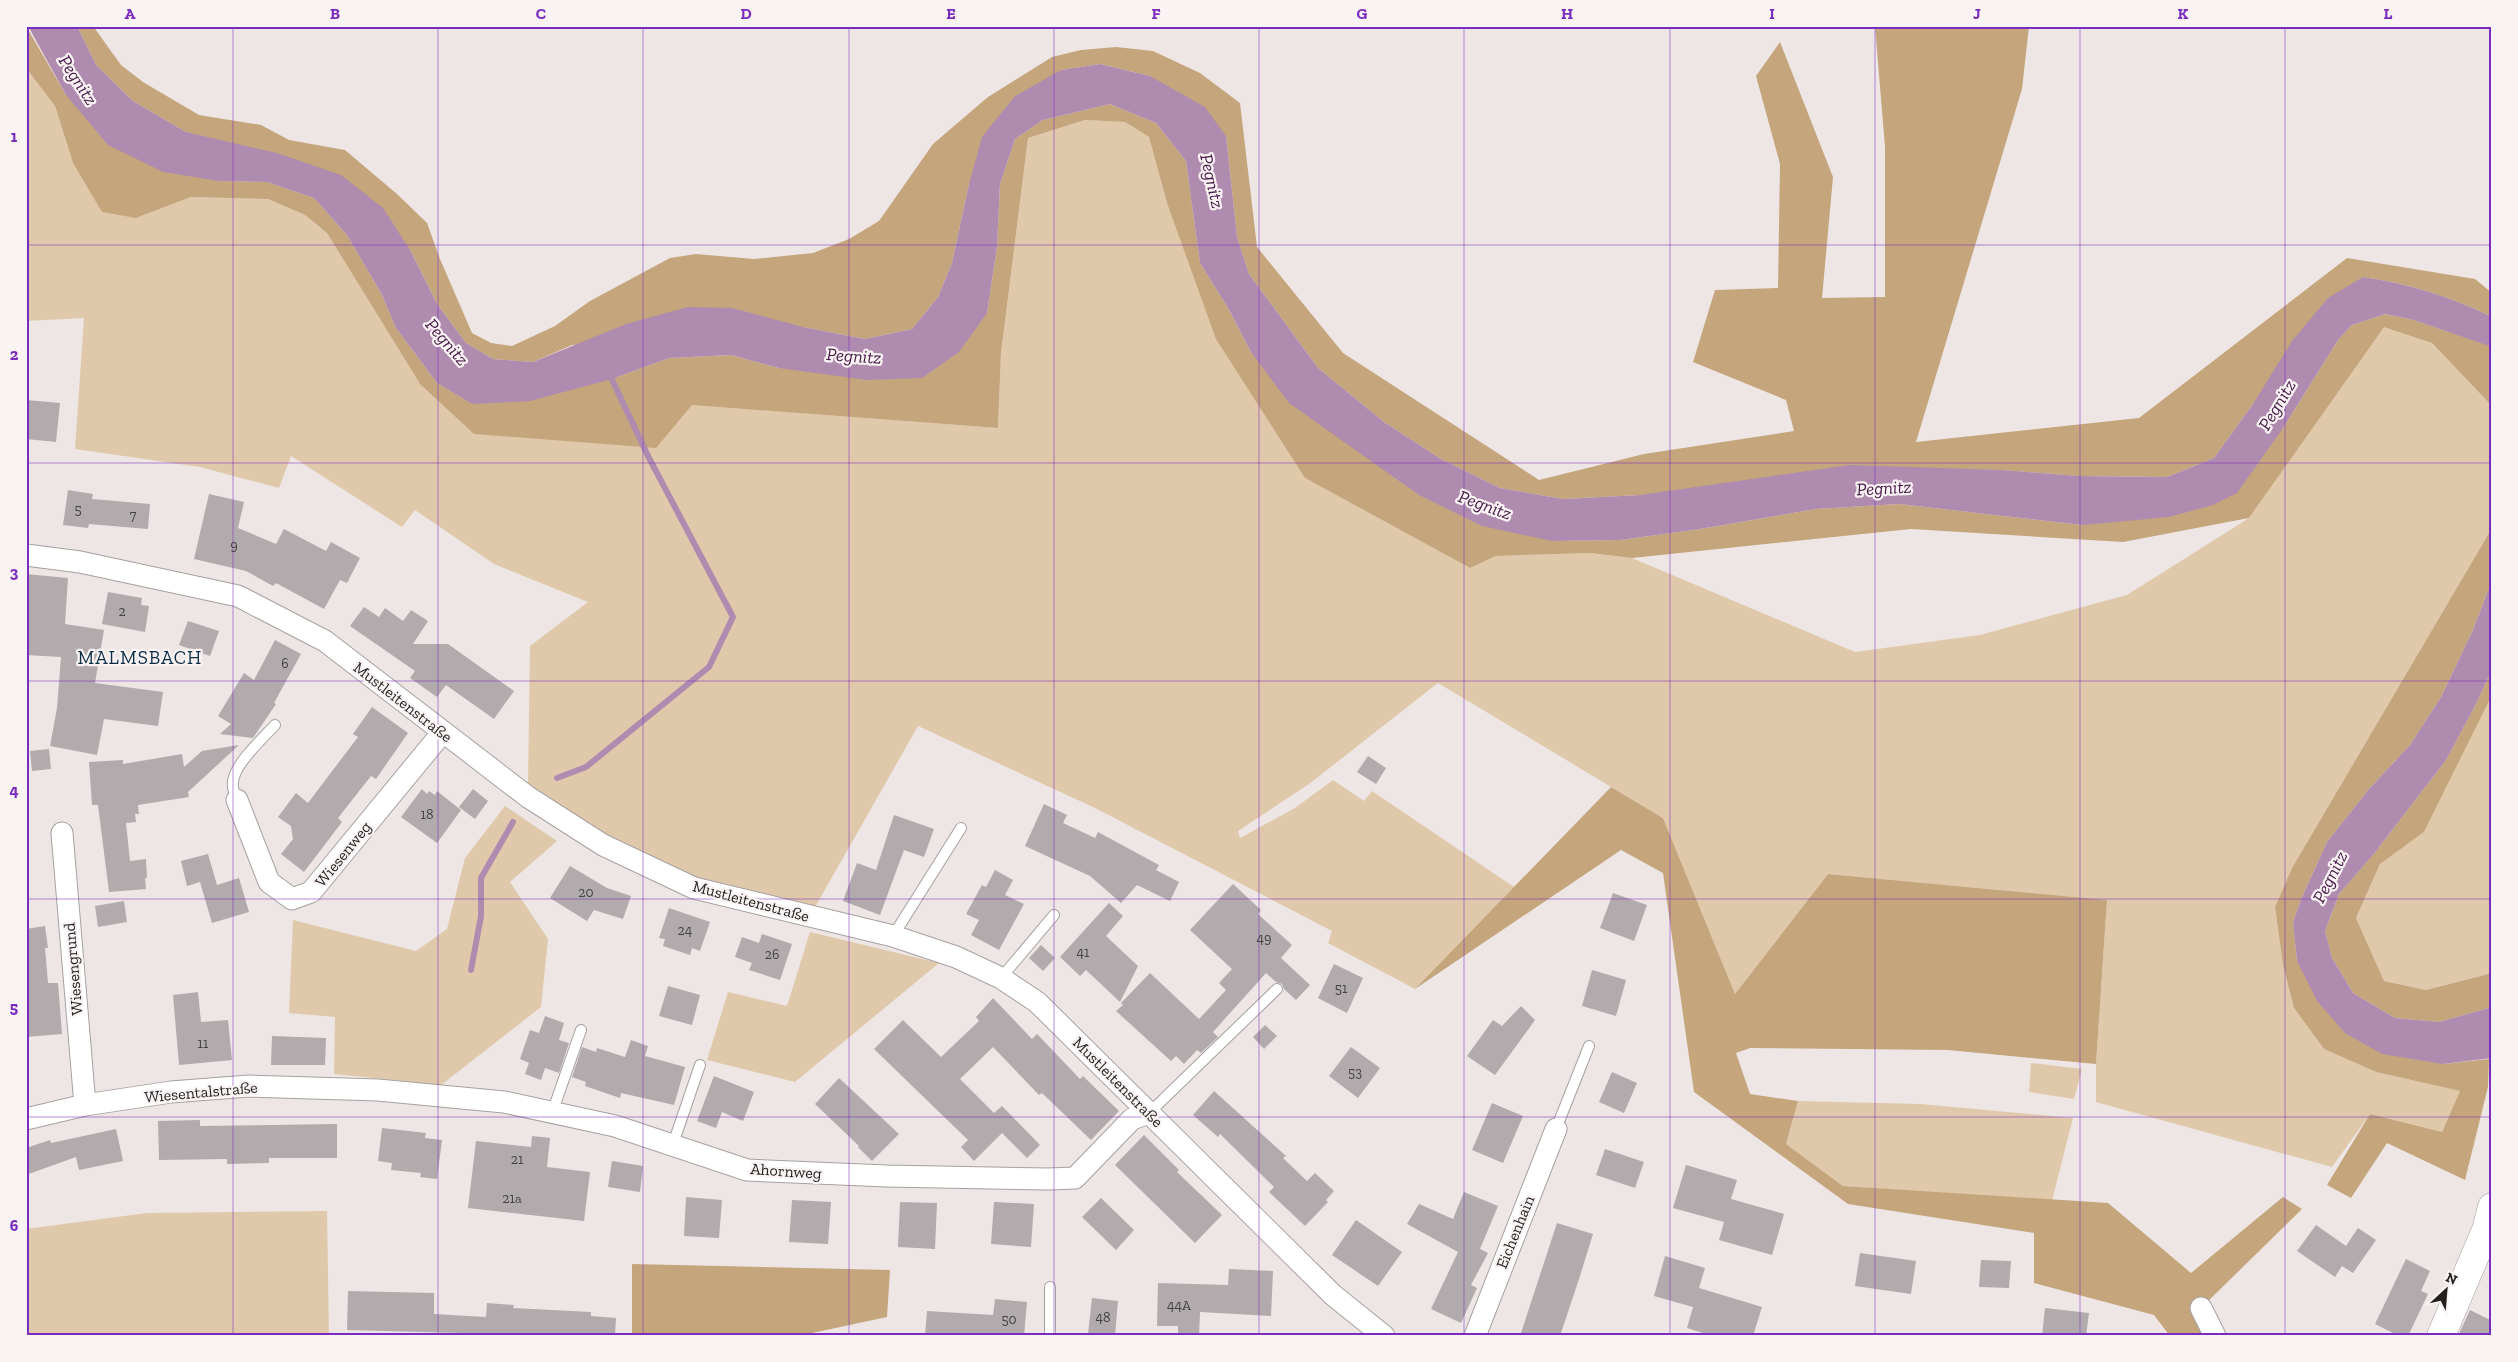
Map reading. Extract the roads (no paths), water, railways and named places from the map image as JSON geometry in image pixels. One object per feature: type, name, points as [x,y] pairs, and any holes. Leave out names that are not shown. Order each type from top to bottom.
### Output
[{"type":"street","name":"Mustleitenstraße","points":[[26,555],[80,562],[238,596],[325,641],[528,797],[603,845],[694,888],[894,936],[956,957],[1001,978],[1036,1002],[1333,1295],[1384,1336]]},
{"type":"street","name":"Wiesenweg","points":[[237,800],[269,882],[292,899],[311,892],[442,732]]},
{"type":"street","name":"Wiesengrund","points":[[62,832],[85,1105]]},
{"type":"street","name":"Wiesentalstraße","points":[[26,1118],[85,1105],[171,1092],[249,1086],[378,1090]]},
{"type":"street","name":"Ahornweg","points":[[378,1090],[504,1102],[615,1126],[747,1170],[887,1176],[1074,1178],[1132,1119],[1149,1113]]},
{"type":"street","name":"Eichenhain","points":[[1475,1336],[1556,1129]]},
{"type":"street","points":[[2441,1336],[2486,1230],[2492,1207]]},
{"type":"street","points":[[2201,1308],[2216,1336]]},
{"type":"lane","points":[[237,800],[233,788],[234,777],[252,750],[275,725]]},
{"type":"lane","points":[[894,936],[961,828]]},
{"type":"lane","points":[[1001,978],[1054,916]]},
{"type":"lane","points":[[1149,1113],[1277,988]]},
{"type":"lane","points":[[552,1113],[581,1030]]},
{"type":"lane","points":[[1556,1129],[1589,1046]]},
{"type":"lane","points":[[673,1144],[700,1065]]},
{"type":"lane","points":[[1050,1287],[1050,1336]]},
{"type":"water","name":"Pegnitz","points":[[28,26],[77,26],[96,65],[133,101],[186,132],[277,153],[341,175],[383,208],[410,250],[437,304],[466,343],[493,359],[533,362],[626,324],[688,307],[732,308],[803,327],[865,339],[912,329],[938,297],[952,263],[969,184],[982,137],[1014,97],[1061,70],[1100,64],[1150,76],[1205,107],[1226,136],[1237,237],[1249,274],[1318,368],[1384,422],[1441,459],[1500,488],[1563,499],[1640,495],[1850,465],[2002,470],[2078,476],[2167,477],[2214,458],[2253,404],[2292,341],[2328,298],[2363,277],[2397,283],[2429,292],[2461,303],[2492,317],[2492,347],[2414,320],[2385,314],[2352,325],[2338,340],[2283,428],[2237,493],[2213,505],[2169,517],[2083,525],[1899,504],[1816,509],[1700,529],[1621,540],[1552,541],[1482,526],[1419,495],[1289,403],[1251,352],[1228,308],[1200,263],[1186,161],[1156,123],[1110,104],[1043,120],[1015,139],[1000,184],[997,247],[987,313],[959,352],[922,378],[867,380],[779,368],[731,355],[669,358],[612,379],[530,401],[472,404],[437,383],[396,328],[381,293],[347,235],[314,198],[267,182],[219,181],[163,172],[108,145],[66,95]]},
{"type":"water","name":"Pegnitz","points":[[2492,580],[2492,669],[2476,704],[2446,760],[2373,855],[2339,894],[2325,931],[2332,958],[2353,993],[2395,1018],[2439,1022],[2492,1007],[2492,1058],[2443,1064],[2382,1054],[2345,1033],[2317,1001],[2297,961],[2293,922],[2327,842],[2369,789],[2410,745],[2441,697],[2473,630]]},
{"type":"waterway","points":[[557,778],[586,767],[709,667],[733,617],[648,456],[608,371]]},
{"type":"waterway","points":[[471,970],[481,916],[481,878],[513,822]]},
{"type":"district","name":"MALMSBACH","points":[[140,657]]}]
